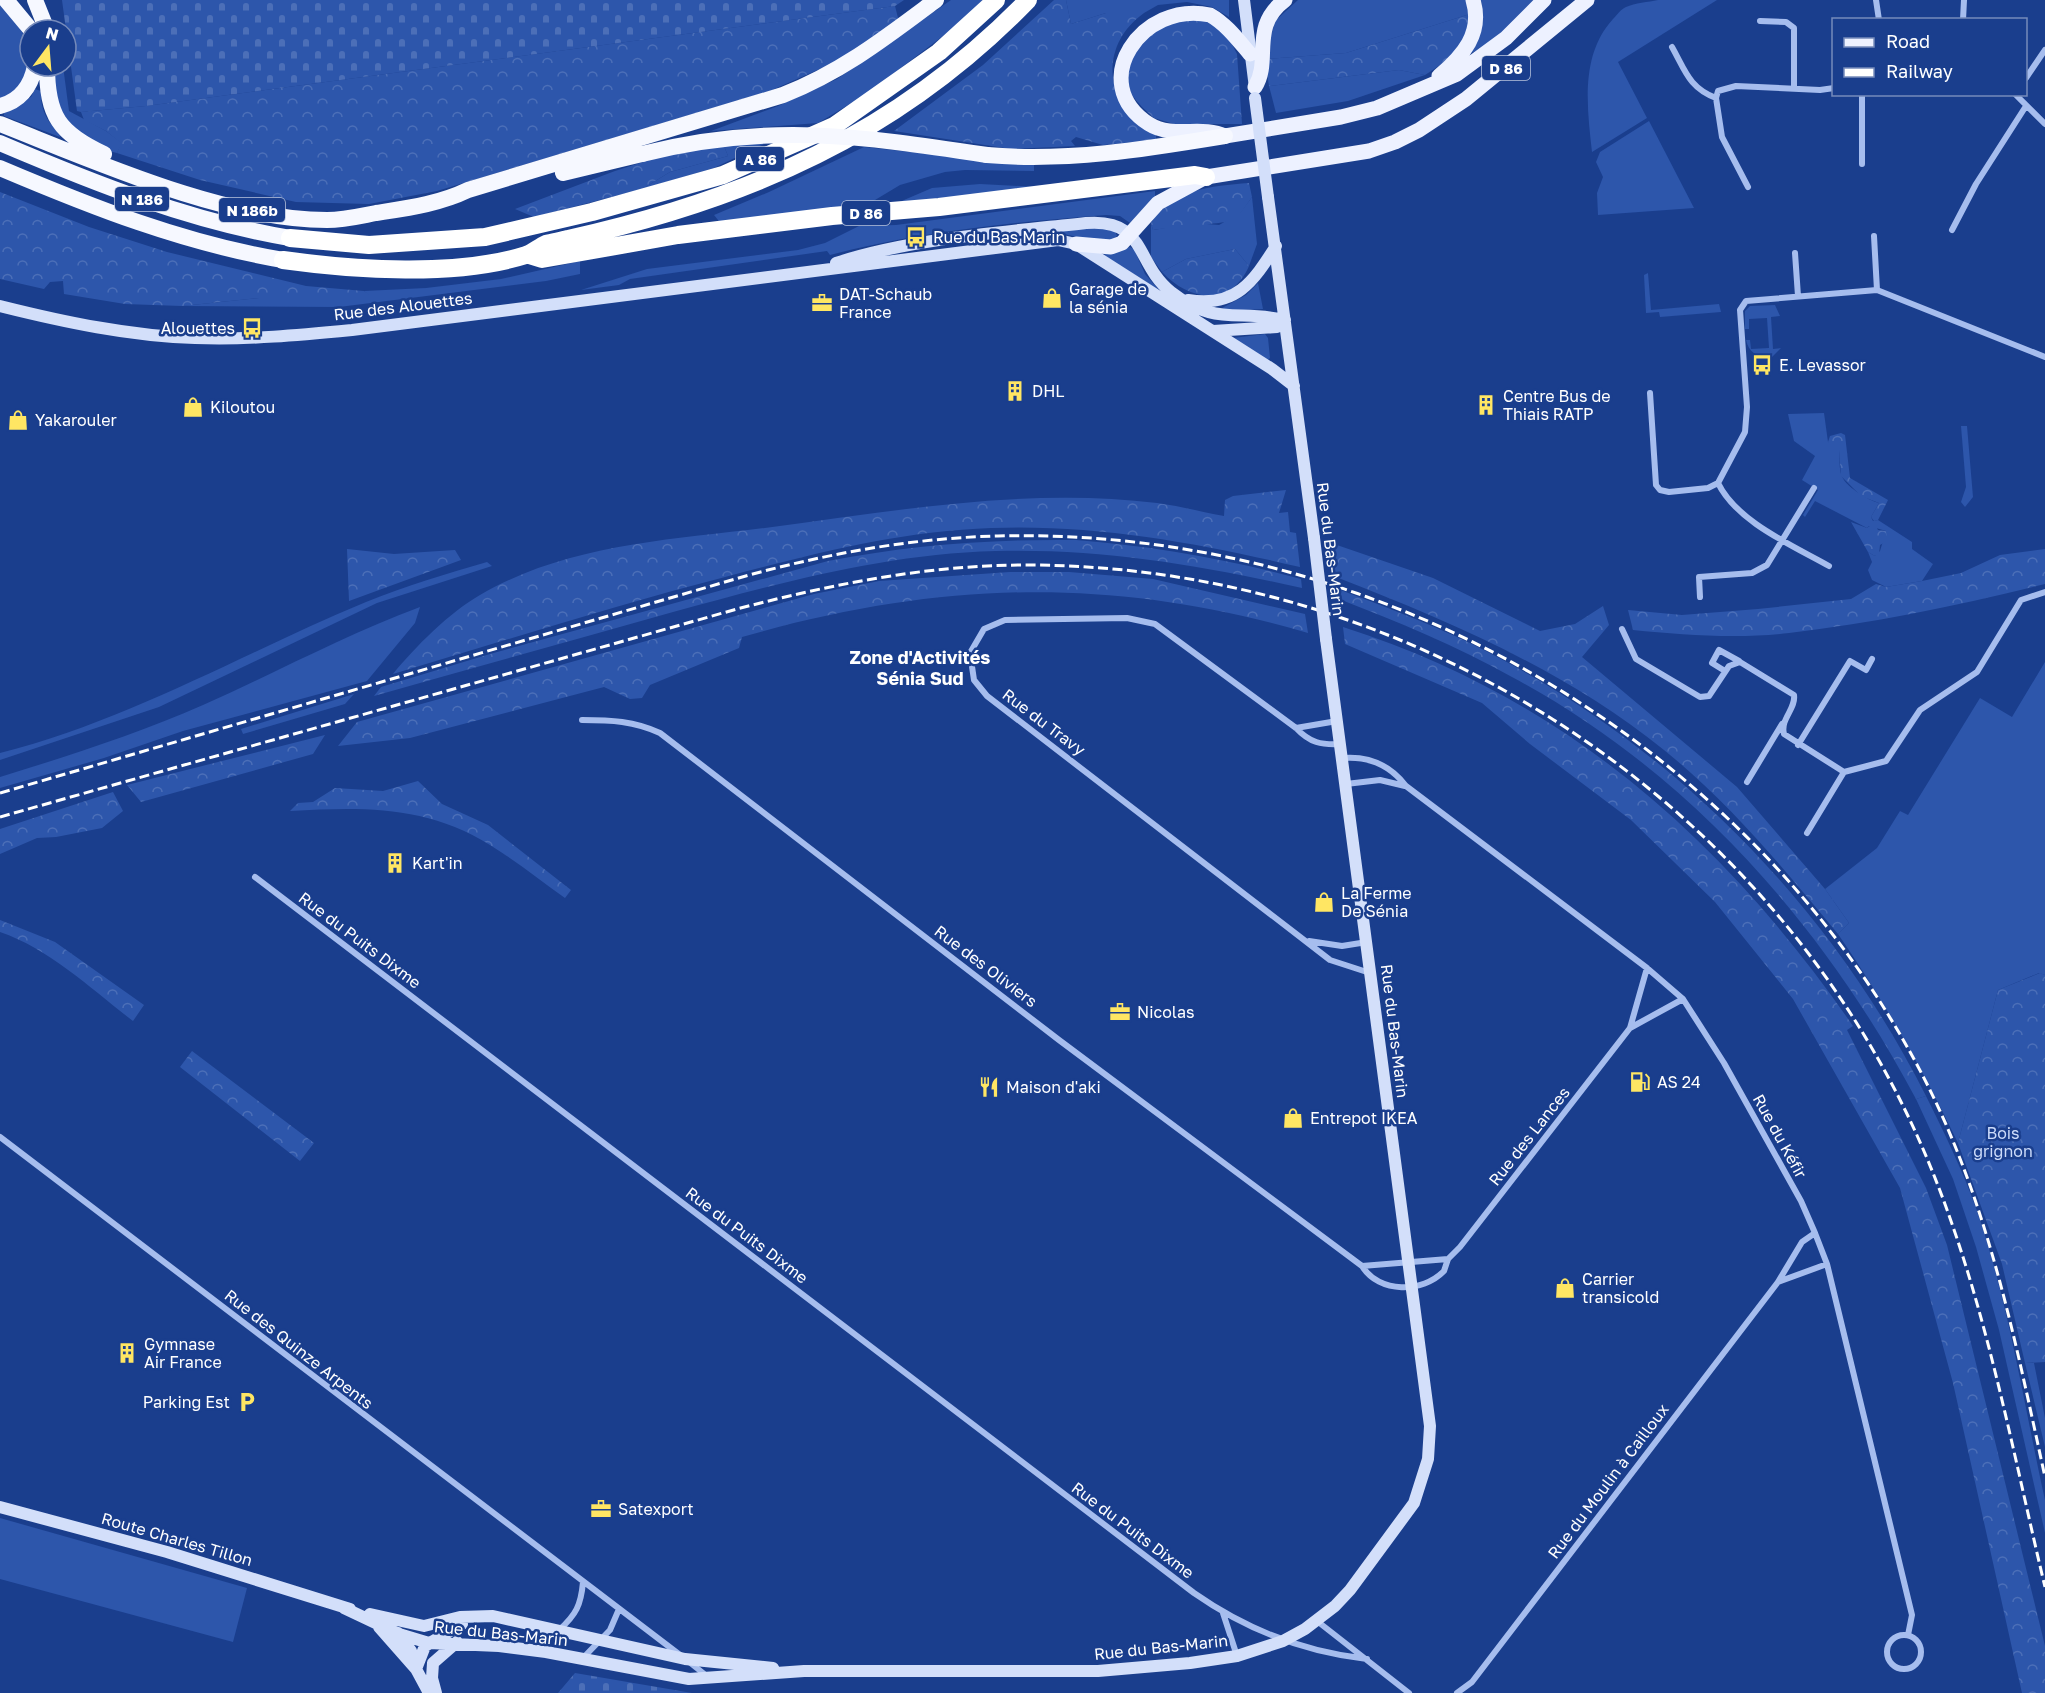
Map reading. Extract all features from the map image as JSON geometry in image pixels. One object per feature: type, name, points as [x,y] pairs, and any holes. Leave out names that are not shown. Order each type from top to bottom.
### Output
[{"type":"highway","points":[[6,0],[20,18]]},
{"type":"highway","points":[[35,0],[42,18]]},
{"type":"highway","points":[[458,197],[468,190],[803,87],[858,58],[936,0]]},
{"type":"highway","name":"A 86","points":[[290,238],[369,245],[485,237],[592,212],[723,175],[834,126],[939,52],[996,0]]},
{"type":"highway","name":"A 86","points":[[283,260],[352,267],[439,268],[529,255],[547,244],[651,219],[728,195],[802,164],[891,114],[955,67],[1000,29],[1028,0]]},
{"type":"highway","points":[[0,106],[13,101],[25,91],[30,78]]},
{"type":"highway","points":[[48,78],[49,104],[60,124],[80,143],[125,163],[133,175]]},
{"type":"highway","name":"N 186b","points":[[0,124],[133,175],[236,207],[312,220],[361,217],[410,209],[458,197],[470,197],[593,166]]},
{"type":"highway","name":"D 86","points":[[593,166],[709,139],[778,134],[847,136],[1026,158],[1087,156],[1225,136]]},
{"type":"highway","name":"N 186","points":[[0,142],[58,168],[175,211],[241,230],[290,238]]},
{"type":"highway","name":"N 186","points":[[0,168],[102,210],[182,238],[229,251],[283,260]]},
{"type":"highway","name":"D 86","points":[[529,255],[542,260],[633,241],[832,216],[939,207],[1195,175],[1206,177]]},
{"type":"main road","name":"Rue du Bas-Marin","points":[[379,1620],[399,1634],[429,1643],[457,1642],[583,1659],[689,1679],[804,1671],[1098,1671],[1190,1663],[1238,1656],[1283,1641],[1317,1621],[1350,1590],[1414,1503],[1426,1471],[1430,1426],[1244,0]]},
{"type":"main road","points":[[1255,93],[1262,76],[1261,46],[1265,29],[1274,11],[1285,0]]},
{"type":"main road","points":[[1430,83],[1452,65],[1473,38],[1477,12],[1473,0]]},
{"type":"main road","name":"D 86","points":[[1225,136],[1341,117],[1377,108],[1430,83],[1457,74],[1506,38],[1544,0]]},
{"type":"main road","name":"D 86","points":[[1206,177],[1369,151],[1395,141],[1458,104],[1516,60],[1587,0]]},
{"type":"main road","points":[[1225,136],[1216,132],[1167,130],[1149,124],[1129,101],[1124,91],[1121,70],[1125,50],[1134,31],[1154,15],[1184,9],[1203,12],[1221,22],[1250,54]]},
{"type":"main road","points":[[811,271],[1050,240],[1111,247],[1132,235],[1158,202],[1206,177]]},
{"type":"main road","points":[[811,271],[866,254],[1086,223],[1114,224],[1132,235],[1155,276],[1182,299],[1215,316],[1265,316],[1285,320]]},
{"type":"main road","points":[[1076,244],[1272,369],[1294,386]]},
{"type":"main road","points":[[1182,299],[1212,302],[1238,293],[1251,283],[1276,246]]},
{"type":"main road","name":"Rue des Alouettes","points":[[0,306],[44,317],[129,332],[195,338],[279,337],[811,271]]},
{"type":"main road","points":[[1213,331],[1277,327],[1285,320]]},
{"type":"main road","name":"Route Charles Tillon","points":[[0,1507],[167,1552],[344,1608]]},
{"type":"main road","name":"Rue du Bas-Marin","points":[[344,1608],[379,1620],[428,1626],[470,1617],[493,1616],[684,1659],[804,1671]]},
{"type":"main road","points":[[416,1669],[419,1657],[429,1643],[470,1617]]},
{"type":"main road","points":[[379,1620],[409,1664],[416,1669]]},
{"type":"main road","points":[[399,1634],[411,1651],[416,1669],[429,1693]]},
{"type":"main road","points":[[436,1693],[432,1678],[433,1663],[457,1642]]},
{"type":"street","points":[[1876,0],[1880,18]]},
{"type":"street","points":[[1963,18],[1964,0]]},
{"type":"street","points":[[1760,21],[1786,22],[1794,28],[1794,88]]},
{"type":"street","points":[[1672,46],[1692,84],[1699,92],[1716,98]]},
{"type":"street","points":[[2027,75],[2045,50]]},
{"type":"street","points":[[1748,187],[1722,137],[1716,98],[1718,91],[1726,87],[1832,87]]},
{"type":"street","points":[[1862,96],[1862,164]]},
{"type":"street","points":[[2017,96],[2045,124]]},
{"type":"street","points":[[1952,230],[1977,184],[2026,106]]},
{"type":"street","points":[[1874,236],[1877,290]]},
{"type":"street","points":[[1795,253],[1798,296]]},
{"type":"street","points":[[1650,393],[1658,488],[1669,492],[1708,488],[1718,483],[1748,424],[1740,309],[1743,303],[1749,300],[1877,290],[2045,357]]},
{"type":"street","points":[[1718,483],[1727,501],[1742,515],[1829,566]]},
{"type":"street","points":[[1700,597],[1699,577],[1758,571],[1770,562],[1782,538],[1814,488]]},
{"type":"street","points":[[1807,833],[1844,772],[1886,761],[1920,710],[1977,672],[2021,600],[2045,592]]},
{"type":"street","name":"Rue du Travy","points":[[1341,744],[1313,742],[1155,624],[1127,618],[1005,620],[984,629],[970,653],[974,680],[987,696],[1330,960],[1371,973]]},
{"type":"street","points":[[1622,629],[1636,659],[1700,697],[1711,694],[1729,666],[1740,662]]},
{"type":"street","points":[[1725,671],[1712,663],[1719,650],[1794,695],[1794,701],[1783,723],[1747,782]]},
{"type":"street","points":[[1798,745],[1850,661],[1866,670],[1872,659]]},
{"type":"street","name":"Rue des Oliviers","points":[[582,720],[638,723],[660,733],[1059,1040],[1362,1266],[1376,1280],[1413,1289]]},
{"type":"street","points":[[1296,728],[1338,721]]},
{"type":"street","points":[[1783,723],[1784,734],[1798,745],[1844,772]]},
{"type":"street","name":"Rue du Kéfir","points":[[1343,758],[1363,757],[1395,773],[1406,786],[1647,968],[1683,999],[1724,1063],[1801,1201],[1827,1264],[1912,1615],[1908,1635]]},
{"type":"street","name":"Rue du Kéfir","points":[[1346,784],[1380,780],[1406,786]]},
{"type":"street","name":"Rue du Puits Dixme","points":[[255,877],[1223,1613],[1283,1641],[1328,1654],[1367,1659]]},
{"type":"street","name":"Rue du Travy","points":[[1308,941],[1342,946],[1367,942]]},
{"type":"street","name":"Rue des Lances","points":[[1413,1289],[1440,1275],[1448,1259],[1460,1247],[1630,1028],[1647,968]]},
{"type":"street","name":"Rue des Lances","points":[[1630,1028],[1683,999]]},
{"type":"street","name":"Rue des Quinze Arpents","points":[[0,1137],[711,1679]]},
{"type":"street","name":"Rue du Moulin à Cailloux","points":[[1457,1693],[1472,1682],[1778,1282],[1802,1242],[1815,1233]]},
{"type":"street","points":[[1362,1266],[1448,1259]]},
{"type":"street","points":[[1778,1282],[1827,1264]]},
{"type":"street","points":[[557,1631],[576,1615],[581,1601],[583,1582]]},
{"type":"street","points":[[583,1659],[601,1642],[619,1610]]},
{"type":"street","points":[[1223,1613],[1238,1656]]},
{"type":"street","points":[[1317,1621],[1409,1693]]},
{"type":"street","name":"Rue du Kéfir","points":[[1908,1635],[1917,1640],[1921,1655],[1911,1668],[1900,1669],[1888,1659],[1887,1648],[1892,1639],[1908,1635]]},
{"type":"green space","points":[[62,0],[904,0],[895,6],[146,106],[81,112],[77,111],[73,78],[78,78],[78,18],[64,18]]},
{"type":"green space","points":[[951,0],[983,0],[951,30],[865,95],[818,123],[711,131],[778,106],[837,79]]},
{"type":"green space","points":[[1054,0],[1066,0],[1071,24],[1106,13],[1144,13],[1129,27],[1118,43],[1113,60],[1113,77],[1117,94],[1126,110],[1139,124],[1156,135],[1156,140],[1103,145],[1076,137],[1071,141],[1075,146],[1011,149],[894,131],[983,65]]},
{"type":"green space","points":[[1066,0],[1229,0],[1229,17],[1212,7],[1187,2],[1158,5],[1144,13],[1106,13],[1071,24]]},
{"type":"green space","points":[[1298,0],[1466,0],[1470,14],[1346,53],[1265,59],[1275,21]]},
{"type":"green space","points":[[1481,0],[1535,0],[1496,39],[1470,53],[1481,28],[1483,15]]},
{"type":"green space","points":[[1658,0],[1717,0],[1618,62],[1647,118],[1592,152],[1588,82],[1595,49],[1602,33],[1622,9],[1633,4]]},
{"type":"green space","points":[[0,3],[18,26],[18,78],[24,78],[11,93],[0,99]]},
{"type":"green space","points":[[895,6],[899,22],[856,53],[772,90],[437,191],[369,204],[296,202],[200,180],[117,153],[121,143],[106,131],[84,120],[81,112],[146,106]]},
{"type":"green space","points":[[1470,14],[1466,34],[1456,50],[1442,64],[1425,75],[1399,70],[1269,86],[1265,59],[1346,53]]},
{"type":"green space","points":[[1206,19],[1225,31],[1237,54],[1242,124],[1174,124],[1154,118],[1131,94],[1127,76],[1131,47],[1153,21]]},
{"type":"green space","points":[[1399,70],[1425,75],[1348,101],[1276,113],[1269,86]]},
{"type":"green space","points":[[53,78],[65,78],[69,111],[106,131],[122,143],[117,153],[90,143],[73,132],[60,118],[54,93]]},
{"type":"green space","points":[[35,89],[41,91],[45,115],[61,134],[60,137],[4,116],[4,112],[31,97]]},
{"type":"green space","points":[[1649,121],[1694,208],[1598,215],[1597,193],[1603,177],[1596,162],[1600,152]]},
{"type":"green space","points":[[766,143],[714,168],[642,189],[670,172],[728,156],[724,146]]},
{"type":"green space","points":[[724,146],[728,156],[670,172],[642,189],[534,217],[515,209],[615,171],[668,154]]},
{"type":"green space","points":[[864,147],[1034,165],[1034,171],[945,172],[900,185],[865,206],[722,225],[714,215]]},
{"type":"green space","points":[[1249,183],[1252,197],[1234,220],[1153,230],[1151,223],[1160,212],[1182,196],[1207,188]]},
{"type":"green space","points":[[980,184],[1040,187],[897,203],[932,188]]},
{"type":"green space","points":[[1155,191],[1155,196],[1130,223],[1120,216],[1106,215],[1002,225],[932,234],[830,255],[827,251],[630,279],[619,285],[581,290],[647,269],[798,250],[825,243],[859,226],[896,225]]},
{"type":"green space","points":[[0,192],[89,227],[167,252],[306,286],[364,291],[374,298],[259,298],[182,306],[125,304],[64,294],[63,281],[50,282],[44,289],[0,279]]},
{"type":"green space","points":[[1252,197],[1257,244],[1249,266],[1235,249],[1186,259],[1162,272],[1151,257],[1151,223],[1153,230],[1195,223],[1219,225],[1240,213]]},
{"type":"green space","points":[[1100,228],[1115,230],[1117,236],[1103,241],[1052,231]]},
{"type":"green space","points":[[1130,247],[1134,249],[1145,274],[1159,290],[1103,255]]},
{"type":"green space","points":[[1235,249],[1249,266],[1241,280],[1232,289],[1221,294],[1209,296],[1197,294],[1184,289],[1162,272],[1186,259]]},
{"type":"green space","points":[[580,261],[580,274],[546,281],[339,307],[182,306],[259,298],[372,298],[364,291],[426,288],[501,279]]},
{"type":"green space","points":[[1648,273],[1651,310],[1719,304],[1721,312],[1660,317],[1659,312],[1646,313],[1644,275]]},
{"type":"green space","points":[[1258,283],[1263,309],[1227,311],[1222,308],[1246,295]]},
{"type":"green space","points":[[1775,305],[1780,316],[1771,317],[1773,349],[1781,348],[1772,357],[1762,357],[1749,348],[1746,340],[1750,340],[1751,349],[1769,348],[1767,318],[1749,319],[1749,329],[1745,329],[1745,311],[1750,306]]},
{"type":"green space","points":[[1265,334],[1268,338],[1270,358],[1268,360],[1233,338]]},
{"type":"green space","points":[[1824,413],[1828,442],[1839,450],[1840,471],[1843,479],[1857,492],[1879,503],[1871,517],[1873,521],[1878,520],[1912,542],[1912,549],[1933,564],[1922,581],[1886,587],[1872,580],[1868,570],[1872,562],[1868,552],[1875,556],[1880,551],[1886,531],[1869,526],[1867,528],[1815,501],[1805,517],[1803,515],[1818,490],[1802,480],[1815,456],[1794,441],[1788,414]]},
{"type":"green space","points":[[1961,426],[1967,426],[1973,497],[1965,507],[1961,502],[1966,487]]},
{"type":"green space","points":[[1841,433],[1845,435],[1850,478],[1888,500],[1878,520],[1874,521],[1871,517],[1879,503],[1861,496],[1841,476],[1839,450],[1832,451],[1828,442],[1830,436]]},
{"type":"green space","points":[[1286,490],[1279,513],[1288,512],[1290,532],[1296,533],[1300,567],[1185,543],[1108,532],[991,528],[923,534],[823,552],[683,588],[393,674],[434,631],[480,595],[513,578],[547,565],[618,547],[911,508],[1009,499],[1108,499],[1157,503],[1224,516],[1225,500],[1233,496]]},
{"type":"green space","points":[[1851,522],[1867,528],[1874,523],[1878,530],[1886,531],[1887,541],[1880,545],[1879,554],[1875,556],[1868,552]]},
{"type":"green space","points":[[1076,540],[1217,559],[1301,579],[1302,588],[1188,565],[1111,555],[1034,551],[954,553],[873,564],[792,581],[374,696],[381,687],[490,654],[828,561],[951,544]]},
{"type":"green space","points":[[1331,543],[1433,578],[1540,631],[1575,624],[1603,606],[1609,625],[1582,657],[1737,787],[1825,889],[1849,923],[1838,934],[1734,814],[1688,770],[1627,722],[1548,672],[1507,651],[1422,612],[1336,577]]},
{"type":"green space","points":[[347,549],[394,554],[455,550],[461,560],[349,601]]},
{"type":"green space","points":[[2045,549],[2045,584],[1917,613],[1821,629],[1770,635],[1731,636],[1633,630],[1628,610],[1682,615],[1851,599],[1876,584],[1886,587],[1961,573],[2000,555]]},
{"type":"green space","points":[[487,562],[492,566],[377,603],[159,707],[0,760],[0,753],[95,723],[366,602],[411,585]]},
{"type":"green space","points":[[1010,572],[1069,572],[1153,579],[1305,614],[1308,633],[1235,614],[1164,601],[1094,594],[1025,592],[955,596],[885,605],[815,618],[742,637],[739,648],[650,685],[642,698],[630,699],[604,687],[410,738],[338,746],[357,722],[814,594],[879,581]]},
{"type":"green space","points":[[1338,589],[1455,636],[1544,683],[1612,728],[1676,778],[1735,833],[1791,892],[1841,956],[1886,1024],[1926,1096],[1916,1099],[1879,1035],[1839,973],[1794,914],[1745,858],[1693,806],[1637,758],[1576,715],[1470,655],[1339,599]]},
{"type":"green space","points":[[420,607],[415,623],[367,681],[183,731],[104,758],[0,788],[0,777],[102,744],[178,716],[310,654]]},
{"type":"green space","points":[[1343,627],[1423,657],[1497,692],[1567,734],[1632,782],[1693,836],[1749,894],[1803,958],[1853,1026],[1847,1030],[1926,1188],[1947,1245],[2045,1646],[2045,1693],[2022,1693],[1953,1383],[1900,1188],[1793,999],[1715,902],[1631,820],[1530,744],[1482,703],[1345,644]]},
{"type":"green space","points":[[2045,662],[2045,975],[2039,973],[1998,990],[1958,1143],[1902,1036],[1838,934],[1849,923],[1825,889],[1877,848],[1900,811],[1908,815],[1980,698],[2012,717]]},
{"type":"green space","points":[[354,694],[345,704],[243,734],[241,729]]},
{"type":"green space","points":[[325,735],[313,754],[141,802],[127,785]]},
{"type":"green space","points":[[418,781],[442,804],[488,825],[571,890],[565,898],[490,845],[442,822],[368,809],[290,811],[298,803],[313,802],[335,788],[383,791]]},
{"type":"green space","points":[[113,792],[123,811],[102,828],[56,837],[37,838],[0,854],[0,829]]},
{"type":"green space","points":[[0,920],[55,942],[144,1005],[133,1021],[53,959],[18,939],[0,932]]},
{"type":"green space","name":"Bois grignon","points":[[2040,973],[2045,975],[2045,1362],[2025,1363],[2002,1264],[1958,1143],[1998,990]]},
{"type":"green space","points":[[192,1051],[314,1143],[300,1161],[180,1067]]},
{"type":"green space","points":[[1926,1096],[1971,1193],[1997,1279],[2015,1352],[2045,1500],[2045,1533],[1999,1330],[1976,1247],[1953,1179],[1916,1099]]},
{"type":"green space","points":[[2025,1363],[2034,1363],[2045,1418],[2045,1447]]},
{"type":"green space","points":[[0,1518],[247,1588],[233,1642],[0,1579]]},
{"type":"green space","points":[[575,1673],[692,1693],[558,1693]]},
{"type":"railway","points":[[0,793],[749,575],[872,548],[903,543],[998,536],[1141,543],[1281,570],[1415,616],[1543,680],[1660,760],[1765,856],[1856,965],[1929,1088],[1969,1182],[1985,1230],[2012,1328],[2045,1477]]},
{"type":"railway","points":[[0,817],[737,609],[845,584],[916,572],[1026,565],[1164,575],[1298,604],[1426,651],[1546,715],[1656,794],[1754,889],[1839,996],[1908,1116],[1933,1172],[1954,1230],[1989,1347],[2045,1587]]},
{"type":"place","name":"Rue du Bas Marin","points":[[916,237]]},
{"type":"place","name":"Garage de la sénia","points":[[1052,298]]},
{"type":"place","name":"DAT-Schaub France","points":[[822,303]]},
{"type":"place","name":"Alouettes","points":[[252,328]]},
{"type":"place","name":"E. Levassor","points":[[1762,365]]},
{"type":"place","name":"DHL","points":[[1015,391]]},
{"type":"place","name":"Centre Bus de Thiais RATP","points":[[1486,405]]},
{"type":"place","name":"Kiloutou","points":[[193,407]]},
{"type":"place","name":"Yakarouler","points":[[18,420]]},
{"type":"place","name":"Kart'in","points":[[395,863]]},
{"type":"place","name":"La Ferme De Sénia","points":[[1324,902]]},
{"type":"place","name":"Nicolas","points":[[1120,1012]]},
{"type":"place","name":"AS 24","points":[[1640,1082]]},
{"type":"place","name":"Maison d'aki","points":[[989,1087]]},
{"type":"place","name":"Entrepot IKEA","points":[[1293,1118]]},
{"type":"place","name":"Carrier transicold","points":[[1565,1288]]},
{"type":"place","name":"Gymnase Air France","points":[[127,1353]]},
{"type":"place","name":"Parking Est","points":[[247,1402]]},
{"type":"place","name":"Satexport","points":[[601,1509]]},
{"type":"district","name":"Zone d'Activités Sénia Sud","points":[[920,667]]}]
